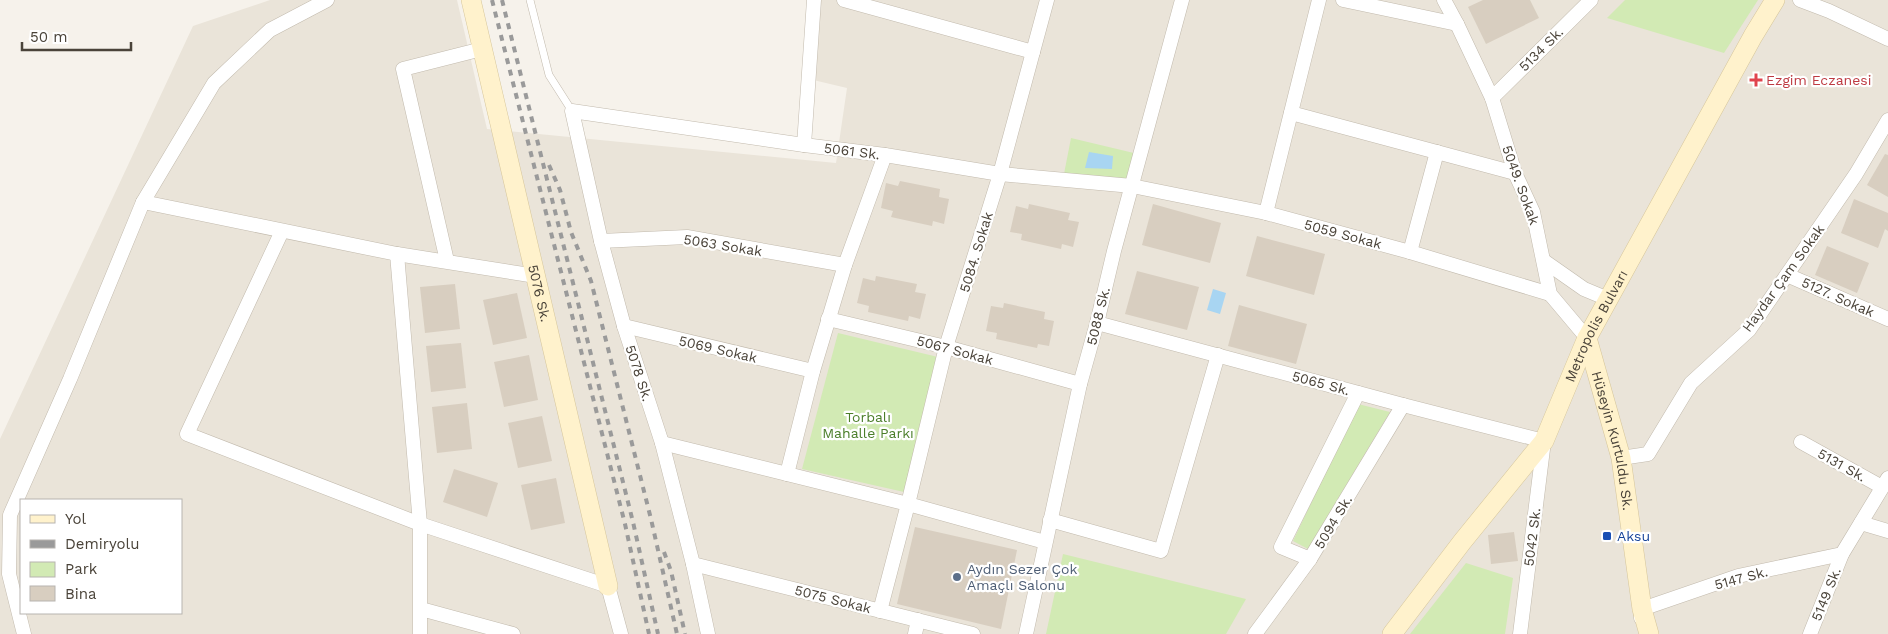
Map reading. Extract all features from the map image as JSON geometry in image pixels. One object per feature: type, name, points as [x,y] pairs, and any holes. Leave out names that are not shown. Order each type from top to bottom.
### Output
[{"type":"street","points":[[24,634],[10,574],[8,531],[10,515],[70,379],[143,202],[214,84],[270,30],[327,0]]},
{"type":"street","name":"5076 Sk.","points":[[471,0],[608,586]]},
{"type":"street","points":[[804,146],[814,0]]},
{"type":"street","points":[[844,0],[1032,52]]},
{"type":"street","name":"5084. Sokak","points":[[880,611],[946,347],[1000,174],[1047,0]]},
{"type":"street","name":"5088 Sk.","points":[[1026,634],[1080,384],[1098,323],[1114,251],[1182,0]]},
{"type":"street","points":[[1266,213],[1319,0]]},
{"type":"street","points":[[1343,0],[1457,24]]},
{"type":"street","name":"5049. Sokak","points":[[1444,0],[1492,98],[1514,173],[1534,212],[1550,294],[1587,338]]},
{"type":"street","name":"5134 Sk.","points":[[1492,98],[1590,0]]},
{"type":"street","name":"Metropolis Bulvarı","points":[[1392,634],[1462,542],[1544,441],[1587,338],[1753,36],[1775,0]]},
{"type":"street","points":[[1800,0],[1829,11],[1888,39]]},
{"type":"street","points":[[447,261],[403,69],[482,49]]},
{"type":"street","name":"5061 Sk.","points":[[572,111],[804,146],[885,155],[1000,174],[1132,186]]},
{"type":"street","name":"5078 Sk.","points":[[572,111],[601,241],[624,326],[662,443],[693,564],[708,634]]},
{"type":"street","points":[[1291,113],[1514,173]]},
{"type":"street","name":"Haydar Çam Sokak","points":[[1620,458],[1648,454],[1691,383],[1748,330],[1856,174],[1888,120]]},
{"type":"street","points":[[1410,252],[1437,152]]},
{"type":"street","points":[[787,474],[828,319],[845,265],[885,155]]},
{"type":"street","name":"5059 Sokak","points":[[1132,186],[1266,213],[1410,252],[1550,294]]},
{"type":"street","points":[[143,202],[396,254],[536,276]]},
{"type":"street","points":[[282,231],[187,434],[420,524],[608,586],[621,634]]},
{"type":"street","name":"5063 Sokak","points":[[601,241],[687,237],[845,265]]},
{"type":"street","points":[[396,254],[420,524],[420,634]]},
{"type":"street","points":[[1544,261],[1584,289],[1608,299]]},
{"type":"street","name":"5127. Sokak","points":[[1787,275],[1888,319]]},
{"type":"street","name":"5067 Sokak","points":[[828,319],[946,347],[1080,384]]},
{"type":"street","name":"5065 Sk.","points":[[1098,323],[1544,441]]},
{"type":"street","name":"5069 Sokak","points":[[624,326],[813,371]]},
{"type":"street","name":"Hüseyin Kurtuldu Sk.","points":[[1587,338],[1620,458],[1642,609],[1649,634]]},
{"type":"street","points":[[1050,520],[1161,551],[1218,355]]},
{"type":"street","points":[[1310,559],[1281,547],[1358,393]]},
{"type":"street","name":"5094 Sk.","points":[[1255,634],[1310,559],[1403,405]]},
{"type":"street","name":"5042 Sk.","points":[[1520,634],[1544,441]]},
{"type":"street","name":"5131 Sk.","points":[[1801,442],[1885,482]]},
{"type":"street","points":[[662,443],[908,504],[1045,542]]},
{"type":"street","name":"5149 Sk.","points":[[1810,634],[1842,554],[1885,482]]},
{"type":"street","points":[[1861,523],[1888,532]]},
{"type":"street","name":"5147 Sk.","points":[[1642,609],[1738,576],[1842,554]]},
{"type":"street","name":"5075 Sokak","points":[[693,564],[880,611],[917,627],[973,634]]},
{"type":"street","points":[[421,608],[513,634]]},
{"type":"street","points":[[1640,634],[1642,609]]},
{"type":"lane","points":[[530,0],[549,74],[572,111]]},
{"type":"shaded area","points":[[270,0],[457,0],[487,129],[836,163],[847,88],[809,79],[812,0],[1888,0],[1888,634],[0,634],[0,439],[193,26]]},
{"type":"green space","points":[[1625,0],[1758,0],[1724,53],[1607,18]]},
{"type":"green space","points":[[1071,138],[1138,154],[1132,186],[1063,179]]},
{"type":"green space","name":"Torbalı Mahalle Parkı","points":[[838,333],[938,357],[904,492],[802,469]]},
{"type":"green space","points":[[1358,404],[1390,412],[1308,549],[1293,541]]},
{"type":"green space","points":[[1063,554],[1246,599],[1226,634],[1046,634]]},
{"type":"green space","points":[[1466,563],[1513,578],[1505,634],[1410,634]]},
{"type":"water","points":[[1089,152],[1113,156],[1112,169],[1085,168]]},
{"type":"water","points":[[1213,289],[1226,293],[1220,314],[1207,310]]},
{"type":"building","points":[[1483,0],[1530,0],[1539,18],[1486,44],[1468,7]]},
{"type":"building","points":[[1885,154],[1888,155],[1888,197],[1867,185]]},
{"type":"building","points":[[900,181],[940,189],[939,197],[949,199],[944,224],[933,221],[932,226],[891,217],[893,211],[881,208],[886,183],[898,186]]},
{"type":"building","points":[[1854,199],[1888,213],[1888,231],[1885,229],[1878,248],[1841,233]]},
{"type":"building","points":[[1029,204],[1070,213],[1068,220],[1079,222],[1073,247],[1062,244],[1061,249],[1021,240],[1022,234],[1010,232],[1016,206],[1028,209]]},
{"type":"building","points":[[1153,204],[1221,223],[1210,263],[1142,245]]},
{"type":"building","points":[[1257,236],[1325,254],[1314,295],[1246,276]]},
{"type":"building","points":[[1827,246],[1869,263],[1857,293],[1815,275]]},
{"type":"building","points":[[1137,271],[1199,287],[1187,330],[1125,314]]},
{"type":"building","points":[[876,276],[917,284],[915,292],[926,294],[920,319],[909,316],[908,321],[868,312],[869,306],[857,303],[863,278],[875,281]]},
{"type":"building","points":[[455,284],[460,329],[425,333],[420,287]]},
{"type":"building","points":[[517,293],[527,338],[493,345],[483,300]]},
{"type":"building","points":[[1004,303],[1045,312],[1044,319],[1054,321],[1049,346],[1038,344],[1037,348],[996,339],[997,333],[986,331],[991,306],[1003,308]]},
{"type":"building","points":[[1239,305],[1307,324],[1296,364],[1228,346]]},
{"type":"building","points":[[461,343],[466,388],[431,392],[426,346]]},
{"type":"building","points":[[529,355],[538,400],[504,407],[494,362]]},
{"type":"building","points":[[467,403],[472,449],[437,453],[432,407]]},
{"type":"building","points":[[542,416],[552,461],[518,468],[508,423]]},
{"type":"building","points":[[454,469],[498,483],[487,517],[443,502]]},
{"type":"building","points":[[556,478],[565,523],[531,530],[521,485]]},
{"type":"building","name":"Aydın Sezer Çok Amaçlı Salonu","points":[[915,527],[1017,550],[1001,629],[897,604]]},
{"type":"building","points":[[1514,532],[1518,561],[1491,564],[1488,535]]},
{"type":"railway","points":[[492,0],[625,524],[649,634]]},
{"type":"railway","points":[[502,0],[633,522],[658,634]]},
{"type":"railway","points":[[549,165],[560,190],[571,232],[591,281],[651,519],[677,634]]},
{"type":"railway","points":[[664,552],[671,571],[685,634]]},
{"type":"place","name":"Ezgim Eczanesi","points":[[1756,80]]},
{"type":"place","name":"Aksu","points":[[1607,536]]},
{"type":"place","name":"Aydın Sezer Çok Amaçlı Salonu","points":[[957,577]]}]
